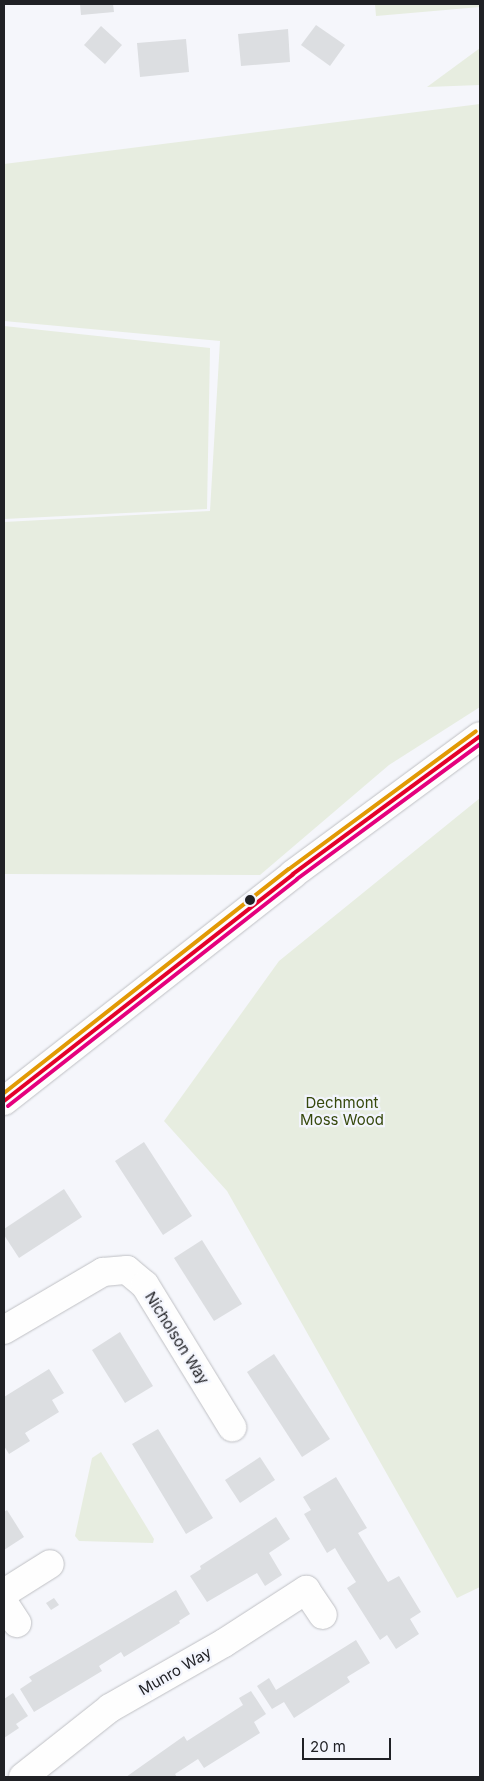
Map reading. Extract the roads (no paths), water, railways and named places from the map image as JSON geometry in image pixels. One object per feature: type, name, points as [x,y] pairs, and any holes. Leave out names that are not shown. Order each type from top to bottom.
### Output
[{"type":"street","points":[[4,1102],[293,874],[480,736]]},
{"type":"street","name":"Nicholson Way","points":[[4,1330],[103,1272],[127,1270],[144,1285],[232,1427]]},
{"type":"street","points":[[4,1593],[50,1564]]},
{"type":"street","name":"Munro Way","points":[[23,1777],[110,1708],[224,1643],[306,1590],[323,1614]]},
{"type":"park label","name":"Dechmont Moss Wood","points":[[342,1110]]}]
